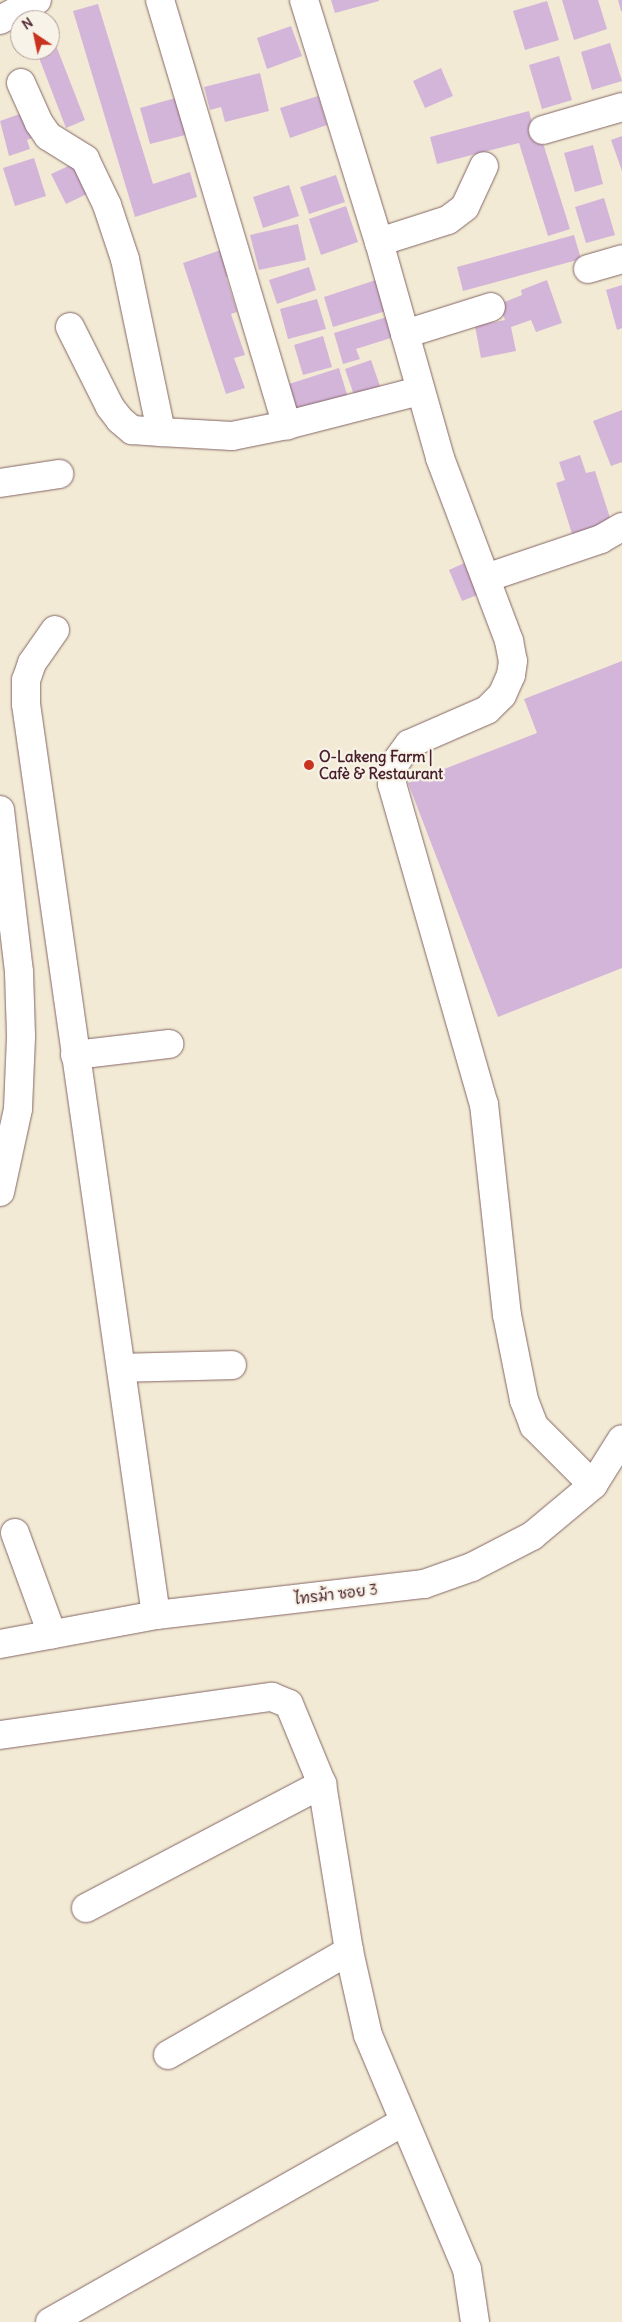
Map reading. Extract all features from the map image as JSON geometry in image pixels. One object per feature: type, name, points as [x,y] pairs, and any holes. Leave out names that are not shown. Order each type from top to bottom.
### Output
[{"type":"street","points":[[0,20],[37,0]]},
{"type":"street","points":[[160,0],[287,425]]},
{"type":"street","points":[[304,0],[380,242],[421,397],[440,458],[509,641],[513,661],[511,675],[502,695],[487,710],[409,744],[393,766],[392,784],[484,1104],[507,1315],[524,1400],[534,1426],[593,1485]]},
{"type":"street","points":[[21,83],[39,123],[48,136],[85,159],[108,205],[125,259],[161,432]]},
{"type":"street","points":[[543,130],[622,107]]},
{"type":"street","points":[[380,242],[448,220],[464,207],[484,166]]},
{"type":"street","points":[[588,269],[622,259]]},
{"type":"street","points":[[404,334],[491,307]]},
{"type":"street","points":[[70,327],[110,407],[120,420],[132,430],[232,436],[421,397]]},
{"type":"street","points":[[0,483],[59,474]]},
{"type":"street","points":[[486,578],[601,539],[622,527]]},
{"type":"street","points":[[55,630],[32,663],[26,680],[26,704],[156,1615]]},
{"type":"street","points":[[0,810],[19,972],[9,1107],[0,1192]]},
{"type":"street","points":[[75,1055],[169,1044]]},
{"type":"street","points":[[121,1368],[232,1364]]},
{"type":"street","name":"ไทรม้า ซอย 3","points":[[0,1644],[156,1615],[424,1584],[472,1567],[532,1536],[593,1485],[622,1439]]},
{"type":"street","points":[[15,1533],[52,1634]]},
{"type":"street","points":[[0,1736],[272,1697],[289,1704],[322,1784],[349,1951],[368,2035],[467,2269],[469,2320]]},
{"type":"street","points":[[86,1908],[322,1784]]},
{"type":"street","points":[[168,2055],[349,1951]]},
{"type":"street","points":[[50,2322],[404,2122]]},
{"type":"building","points":[[331,0],[379,0],[379,1],[335,13]]},
{"type":"building","points":[[562,0],[598,0],[607,29],[574,40]]},
{"type":"building","points":[[618,0],[622,0],[622,11],[621,11]]},
{"type":"building","points":[[547,1],[559,40],[525,50],[513,11]]},
{"type":"building","points":[[98,4],[153,184],[190,172],[197,197],[135,217],[73,11]]},
{"type":"building","points":[[291,26],[302,56],[267,69],[257,38]]},
{"type":"building","points":[[610,43],[622,81],[592,90],[581,52]]},
{"type":"building","points":[[60,56],[85,120],[66,128],[40,60],[60,60]]},
{"type":"building","points":[[559,56],[572,100],[542,109],[529,65]]},
{"type":"building","points":[[441,68],[453,96],[425,108],[413,81]]},
{"type":"building","points":[[260,73],[269,111],[225,122],[221,107],[210,110],[204,87]]},
{"type":"building","points":[[318,96],[327,125],[290,138],[280,108]]},
{"type":"building","points":[[179,97],[189,134],[150,144],[140,108]]},
{"type":"building","points":[[28,111],[37,136],[27,140],[30,149],[9,156],[0,121]]},
{"type":"building","points":[[529,111],[533,126],[537,124],[570,229],[548,236],[519,143],[437,164],[430,137]]},
{"type":"building","points":[[622,136],[622,171],[611,140]]},
{"type":"building","points":[[593,145],[603,184],[575,192],[564,153]]},
{"type":"building","points":[[34,158],[46,196],[15,206],[3,168]]},
{"type":"building","points":[[75,163],[89,193],[66,204],[51,174]]},
{"type":"building","points":[[336,175],[345,202],[309,214],[300,187]]},
{"type":"building","points":[[289,185],[299,216],[263,228],[253,197]]},
{"type":"building","points":[[604,198],[615,235],[586,243],[575,207]]},
{"type":"building","points":[[346,206],[358,242],[321,255],[309,219]]},
{"type":"building","points":[[298,224],[306,260],[259,270],[250,235]]},
{"type":"building","points":[[574,235],[581,259],[463,291],[457,267]]},
{"type":"building","points":[[224,249],[233,275],[226,277],[237,312],[231,314],[245,355],[234,358],[245,388],[226,394],[183,263]]},
{"type":"building","points":[[309,267],[316,290],[277,304],[269,280]]},
{"type":"building","points":[[376,280],[386,311],[333,327],[324,297]]},
{"type":"building","points":[[547,280],[562,323],[536,332],[531,320],[511,327],[516,351],[481,358],[475,326],[505,320],[499,304],[522,295],[521,290]]},
{"type":"building","points":[[622,285],[622,328],[617,330],[606,290]]},
{"type":"building","points":[[317,299],[326,329],[288,339],[280,309]]},
{"type":"building","points":[[387,317],[394,337],[356,349],[360,359],[343,364],[334,333]]},
{"type":"building","points":[[323,336],[332,367],[303,375],[294,345]]},
{"type":"building","points":[[371,360],[381,389],[355,398],[345,369]]},
{"type":"building","points":[[339,368],[349,401],[299,417],[289,384]]},
{"type":"building","points":[[622,410],[622,462],[611,466],[593,421]]},
{"type":"building","points":[[580,455],[586,473],[595,471],[613,527],[574,540],[556,483],[565,480],[559,462]]},
{"type":"building","points":[[471,560],[485,592],[462,601],[449,570]]},
{"type":"building","points":[[622,661],[622,968],[498,1017],[408,783],[537,733],[524,699]]},
{"type":"place","name":"O-Lakeng Farm | Cafè & Restaurant","points":[[309,765]]}]
